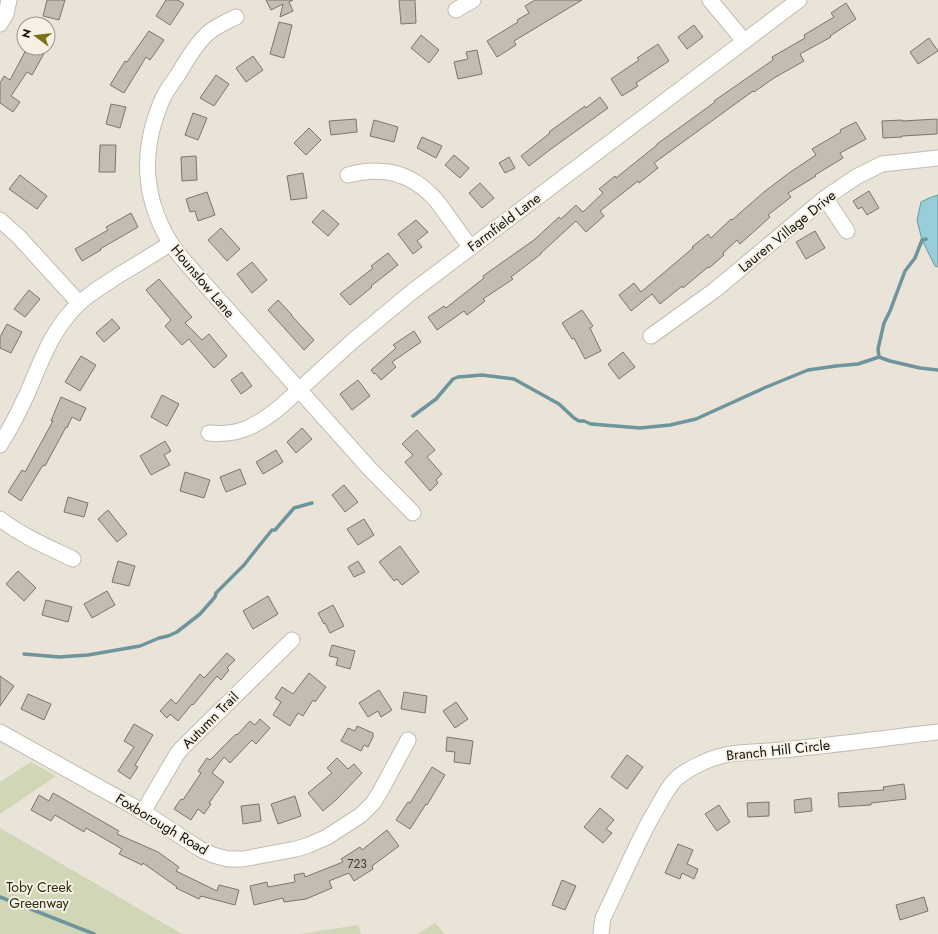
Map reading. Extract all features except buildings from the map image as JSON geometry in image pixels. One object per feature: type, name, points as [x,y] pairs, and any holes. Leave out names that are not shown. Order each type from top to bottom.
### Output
[{"type":"street","points":[[0,24],[6,14],[9,0]]},
{"type":"street","points":[[456,10],[473,0]]},
{"type":"street","points":[[710,0],[744,41]]},
{"type":"street","name":"Farmfield Lane","points":[[209,433],[219,434],[241,431],[258,423],[279,408],[380,318],[413,291],[799,0]]},
{"type":"street","name":"Hounslow Lane","points":[[236,17],[212,30],[205,36],[181,69],[159,107],[148,147],[147,165],[148,184],[160,223],[176,251],[194,272],[369,468],[413,513]]},
{"type":"street","name":"Lauren Village Drive","points":[[651,336],[715,290],[826,198],[856,177],[882,164],[938,158]]},
{"type":"street","points":[[348,175],[375,170],[396,174],[410,179],[424,188],[436,200],[471,248]]},
{"type":"street","points":[[826,198],[847,231]]},
{"type":"street","points":[[0,220],[19,237],[79,303]]},
{"type":"street","points":[[0,445],[11,427],[51,340],[69,314],[79,303],[92,293],[171,243]]},
{"type":"street","points":[[0,519],[43,545],[73,559]]},
{"type":"street","name":"Autumn Trail","points":[[143,812],[182,748],[292,640]]},
{"type":"street","name":"Foxborough Road","points":[[0,732],[143,812],[200,849],[213,855],[228,859],[243,859],[296,849],[309,845],[327,837],[361,815],[373,803],[380,792],[408,740]]},
{"type":"street","name":"Branch Hill Circle","points":[[601,934],[603,918],[638,843],[665,792],[680,776],[698,765],[720,756],[742,752],[779,751],[938,732]]},
{"type":"green space","points":[[31,762],[56,776],[0,814],[0,782]]},
{"type":"green space","name":"Toby Creek Greenway","points":[[0,828],[182,934],[0,934]]},
{"type":"green space","points":[[435,923],[445,934],[417,934]]},
{"type":"green space","points":[[358,925],[361,934],[301,934]]},
{"type":"water","points":[[938,195],[938,267],[935,266],[922,240],[917,220],[921,202]]},
{"type":"waterway","points":[[879,357],[878,349],[884,323],[905,271],[915,258],[922,240],[926,239]]},
{"type":"waterway","points":[[413,416],[436,399],[453,379],[458,377],[482,375],[514,379],[559,404],[579,421],[584,421],[591,424],[640,428],[670,425],[696,419],[808,370],[858,364],[879,357],[920,368],[938,370]]},
{"type":"waterway","points":[[24,654],[59,657],[88,655],[140,646],[177,632],[200,614],[215,597],[216,593],[244,565],[272,530],[275,530],[294,508],[312,503]]},
{"type":"waterway","points":[[0,897],[94,934]]}]
